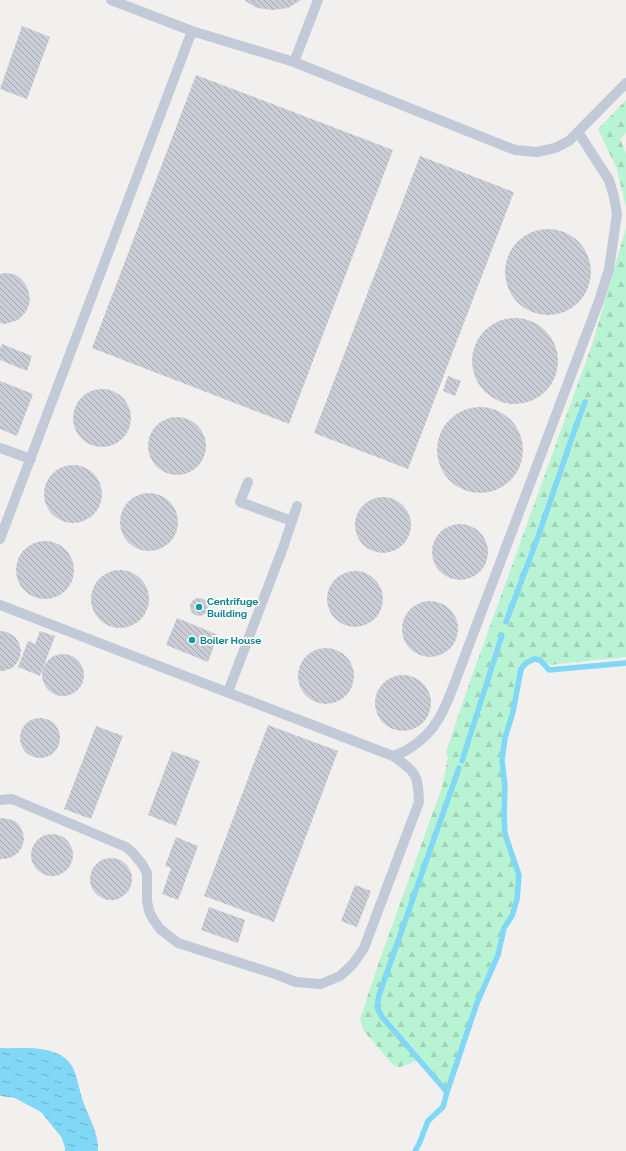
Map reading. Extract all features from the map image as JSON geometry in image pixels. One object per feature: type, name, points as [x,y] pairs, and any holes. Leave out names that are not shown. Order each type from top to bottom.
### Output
[{"type":"lane","points":[[111,0],[192,31],[294,62],[515,150],[537,152],[555,148],[569,142],[626,83]]},
{"type":"lane","points":[[294,62],[318,0]]},
{"type":"lane","points":[[0,539],[192,31]]},
{"type":"lane","points":[[393,756],[410,749],[427,735],[444,712],[594,316],[609,269],[617,214],[614,197],[609,180],[578,132]]},
{"type":"lane","points":[[0,448],[31,459]]},
{"type":"lane","points":[[248,482],[240,502],[292,521]]},
{"type":"lane","points":[[228,692],[284,545],[297,506]]},
{"type":"lane","points":[[0,605],[393,756],[411,769],[418,784],[419,802],[364,948],[353,964],[340,976],[321,984],[296,982],[178,943],[160,929],[153,919],[147,901],[147,873],[134,853],[126,847],[12,799],[0,800]]},
{"type":"green space","points":[[626,100],[626,133],[620,139],[626,153],[626,208],[617,169],[598,129]]},
{"type":"green space","points":[[626,228],[626,657],[550,665],[534,659],[526,663],[521,669],[513,712],[505,738],[502,760],[505,787],[505,834],[519,875],[517,899],[512,916],[504,928],[498,955],[477,1003],[447,1092],[419,1060],[400,1067],[394,1066],[363,1030],[360,1019],[442,787],[448,757],[446,752],[469,684],[593,342]]},
{"type":"water","points":[[0,1048],[49,1050],[66,1059],[72,1066],[96,1133],[98,1151],[65,1151],[62,1138],[41,1112],[15,1098],[0,1096]]},
{"type":"building","points":[[244,0],[301,0],[288,8],[273,10],[257,8]]},
{"type":"building","points":[[22,26],[50,37],[27,99],[0,89]]},
{"type":"building","points":[[196,75],[393,150],[289,424],[92,348]]},
{"type":"building","points":[[420,156],[514,192],[408,469],[314,433]]},
{"type":"building","points":[[548,229],[564,232],[572,236],[584,248],[588,256],[591,272],[588,288],[584,296],[572,308],[564,312],[548,315],[532,312],[524,308],[512,296],[508,288],[505,272],[508,256],[512,248],[524,236],[532,232]]},
{"type":"building","points":[[0,274],[14,274],[21,279],[26,285],[30,301],[27,310],[18,320],[5,324],[0,323]]},
{"type":"building","points":[[515,318],[531,321],[539,325],[551,337],[555,345],[558,361],[555,377],[551,385],[539,397],[531,401],[515,404],[499,401],[491,397],[479,385],[475,377],[472,361],[475,345],[479,337],[491,325],[499,321]]},
{"type":"building","points":[[2,344],[32,356],[27,371],[0,360],[0,349]]},
{"type":"building","points":[[448,376],[461,381],[455,396],[443,391]]},
{"type":"building","points":[[0,381],[33,394],[17,436],[0,429]]},
{"type":"building","points":[[102,389],[118,394],[126,402],[131,418],[126,434],[118,442],[102,447],[86,442],[78,434],[73,418],[78,402],[86,394]]},
{"type":"building","points":[[480,407],[496,410],[504,414],[516,426],[520,434],[523,450],[520,466],[516,474],[504,486],[496,490],[480,493],[464,490],[456,486],[444,474],[440,466],[437,450],[440,434],[444,426],[456,414],[464,410]]},
{"type":"building","points":[[177,417],[193,422],[201,430],[206,446],[201,462],[193,470],[177,475],[161,470],[153,462],[148,446],[153,430],[161,422]]},
{"type":"building","points":[[73,465],[89,470],[97,478],[102,494],[97,510],[89,518],[73,523],[57,518],[49,510],[44,494],[49,478],[57,470]]},
{"type":"building","points":[[149,493],[165,498],[173,506],[178,522],[173,538],[165,546],[149,551],[133,546],[125,538],[120,522],[125,506],[133,498]]},
{"type":"building","points":[[383,497],[394,499],[403,505],[409,514],[411,525],[409,536],[403,545],[394,551],[383,553],[372,551],[363,545],[357,536],[355,525],[357,514],[363,505],[372,499]]},
{"type":"building","points":[[455,524],[465,524],[480,532],[486,541],[488,552],[486,563],[480,572],[465,580],[455,580],[444,575],[437,568],[432,557],[432,547],[437,536],[444,529]]},
{"type":"building","points":[[45,541],[61,546],[69,554],[74,570],[69,586],[61,594],[45,599],[29,594],[21,586],[16,570],[21,554],[29,546]]},
{"type":"building","points":[[120,570],[136,575],[144,583],[149,599],[144,615],[136,623],[120,628],[104,623],[96,615],[91,599],[96,583],[104,575]]},
{"type":"building","points":[[355,571],[366,573],[375,579],[381,588],[383,599],[381,610],[375,619],[366,625],[355,627],[344,625],[335,619],[329,610],[327,599],[329,588],[335,579],[344,573]]},
{"type":"building","name":"Centrifuge Building","points":[[199,598],[205,601],[208,607],[205,613],[199,616],[193,613],[190,607],[193,601]]},
{"type":"building","points":[[430,601],[441,603],[450,609],[456,618],[458,629],[456,640],[450,649],[441,655],[430,657],[419,655],[410,649],[404,640],[402,629],[404,618],[410,609],[419,603]]},
{"type":"building","name":"Boiler House","points":[[177,618],[218,635],[208,662],[166,645]]},
{"type":"building","points":[[0,631],[7,632],[15,637],[21,650],[17,663],[12,668],[3,671],[0,671]]},
{"type":"building","points":[[40,631],[55,636],[40,676],[18,667],[28,641],[35,644]]},
{"type":"building","points":[[326,648],[337,650],[346,656],[352,665],[354,676],[352,687],[346,696],[337,702],[326,704],[315,702],[306,696],[300,687],[298,676],[300,665],[306,656],[315,650]]},
{"type":"building","points":[[63,654],[78,660],[84,675],[78,690],[63,696],[48,690],[42,675],[48,660]]},
{"type":"building","points":[[398,675],[408,675],[423,683],[429,692],[431,703],[429,714],[423,723],[408,731],[398,731],[387,726],[380,719],[375,708],[375,698],[380,687],[387,680]]},
{"type":"building","points":[[44,718],[51,721],[57,727],[60,738],[59,746],[51,755],[44,758],[36,758],[29,755],[21,746],[20,734],[23,727],[32,719]]},
{"type":"building","points":[[268,725],[338,751],[274,922],[204,896]]},
{"type":"building","points":[[96,726],[123,736],[91,819],[64,809]]},
{"type":"building","points":[[172,751],[200,761],[176,826],[148,815]]},
{"type":"building","points":[[0,818],[15,821],[20,826],[24,840],[18,853],[5,859],[0,859]]},
{"type":"building","points":[[52,834],[67,840],[73,855],[67,870],[52,876],[37,870],[31,855],[37,840]]},
{"type":"building","points":[[176,837],[198,846],[178,900],[162,894],[171,868],[165,866]]},
{"type":"building","points":[[111,858],[126,864],[132,879],[126,894],[111,900],[96,894],[90,879],[96,864]]},
{"type":"building","points":[[355,885],[371,891],[357,927],[341,921]]},
{"type":"building","points":[[209,907],[245,920],[238,943],[201,930]]},
{"type":"waterway","points":[[506,622],[539,534],[585,402]]},
{"type":"waterway","points":[[462,761],[502,635]]},
{"type":"waterway","points":[[447,1092],[477,1003],[498,955],[504,928],[512,916],[517,899],[519,875],[505,834],[505,787],[502,760],[505,738],[513,712],[521,669],[526,663],[534,659],[540,660],[549,670],[626,663]]},
{"type":"waterway","points":[[415,1151],[428,1121],[443,1107],[447,1092],[382,1017],[377,1007],[379,995],[459,768]]},
{"type":"place","name":"Centrifuge Building","points":[[199,607]]},
{"type":"place","name":"Boiler House","points":[[192,640]]}]
